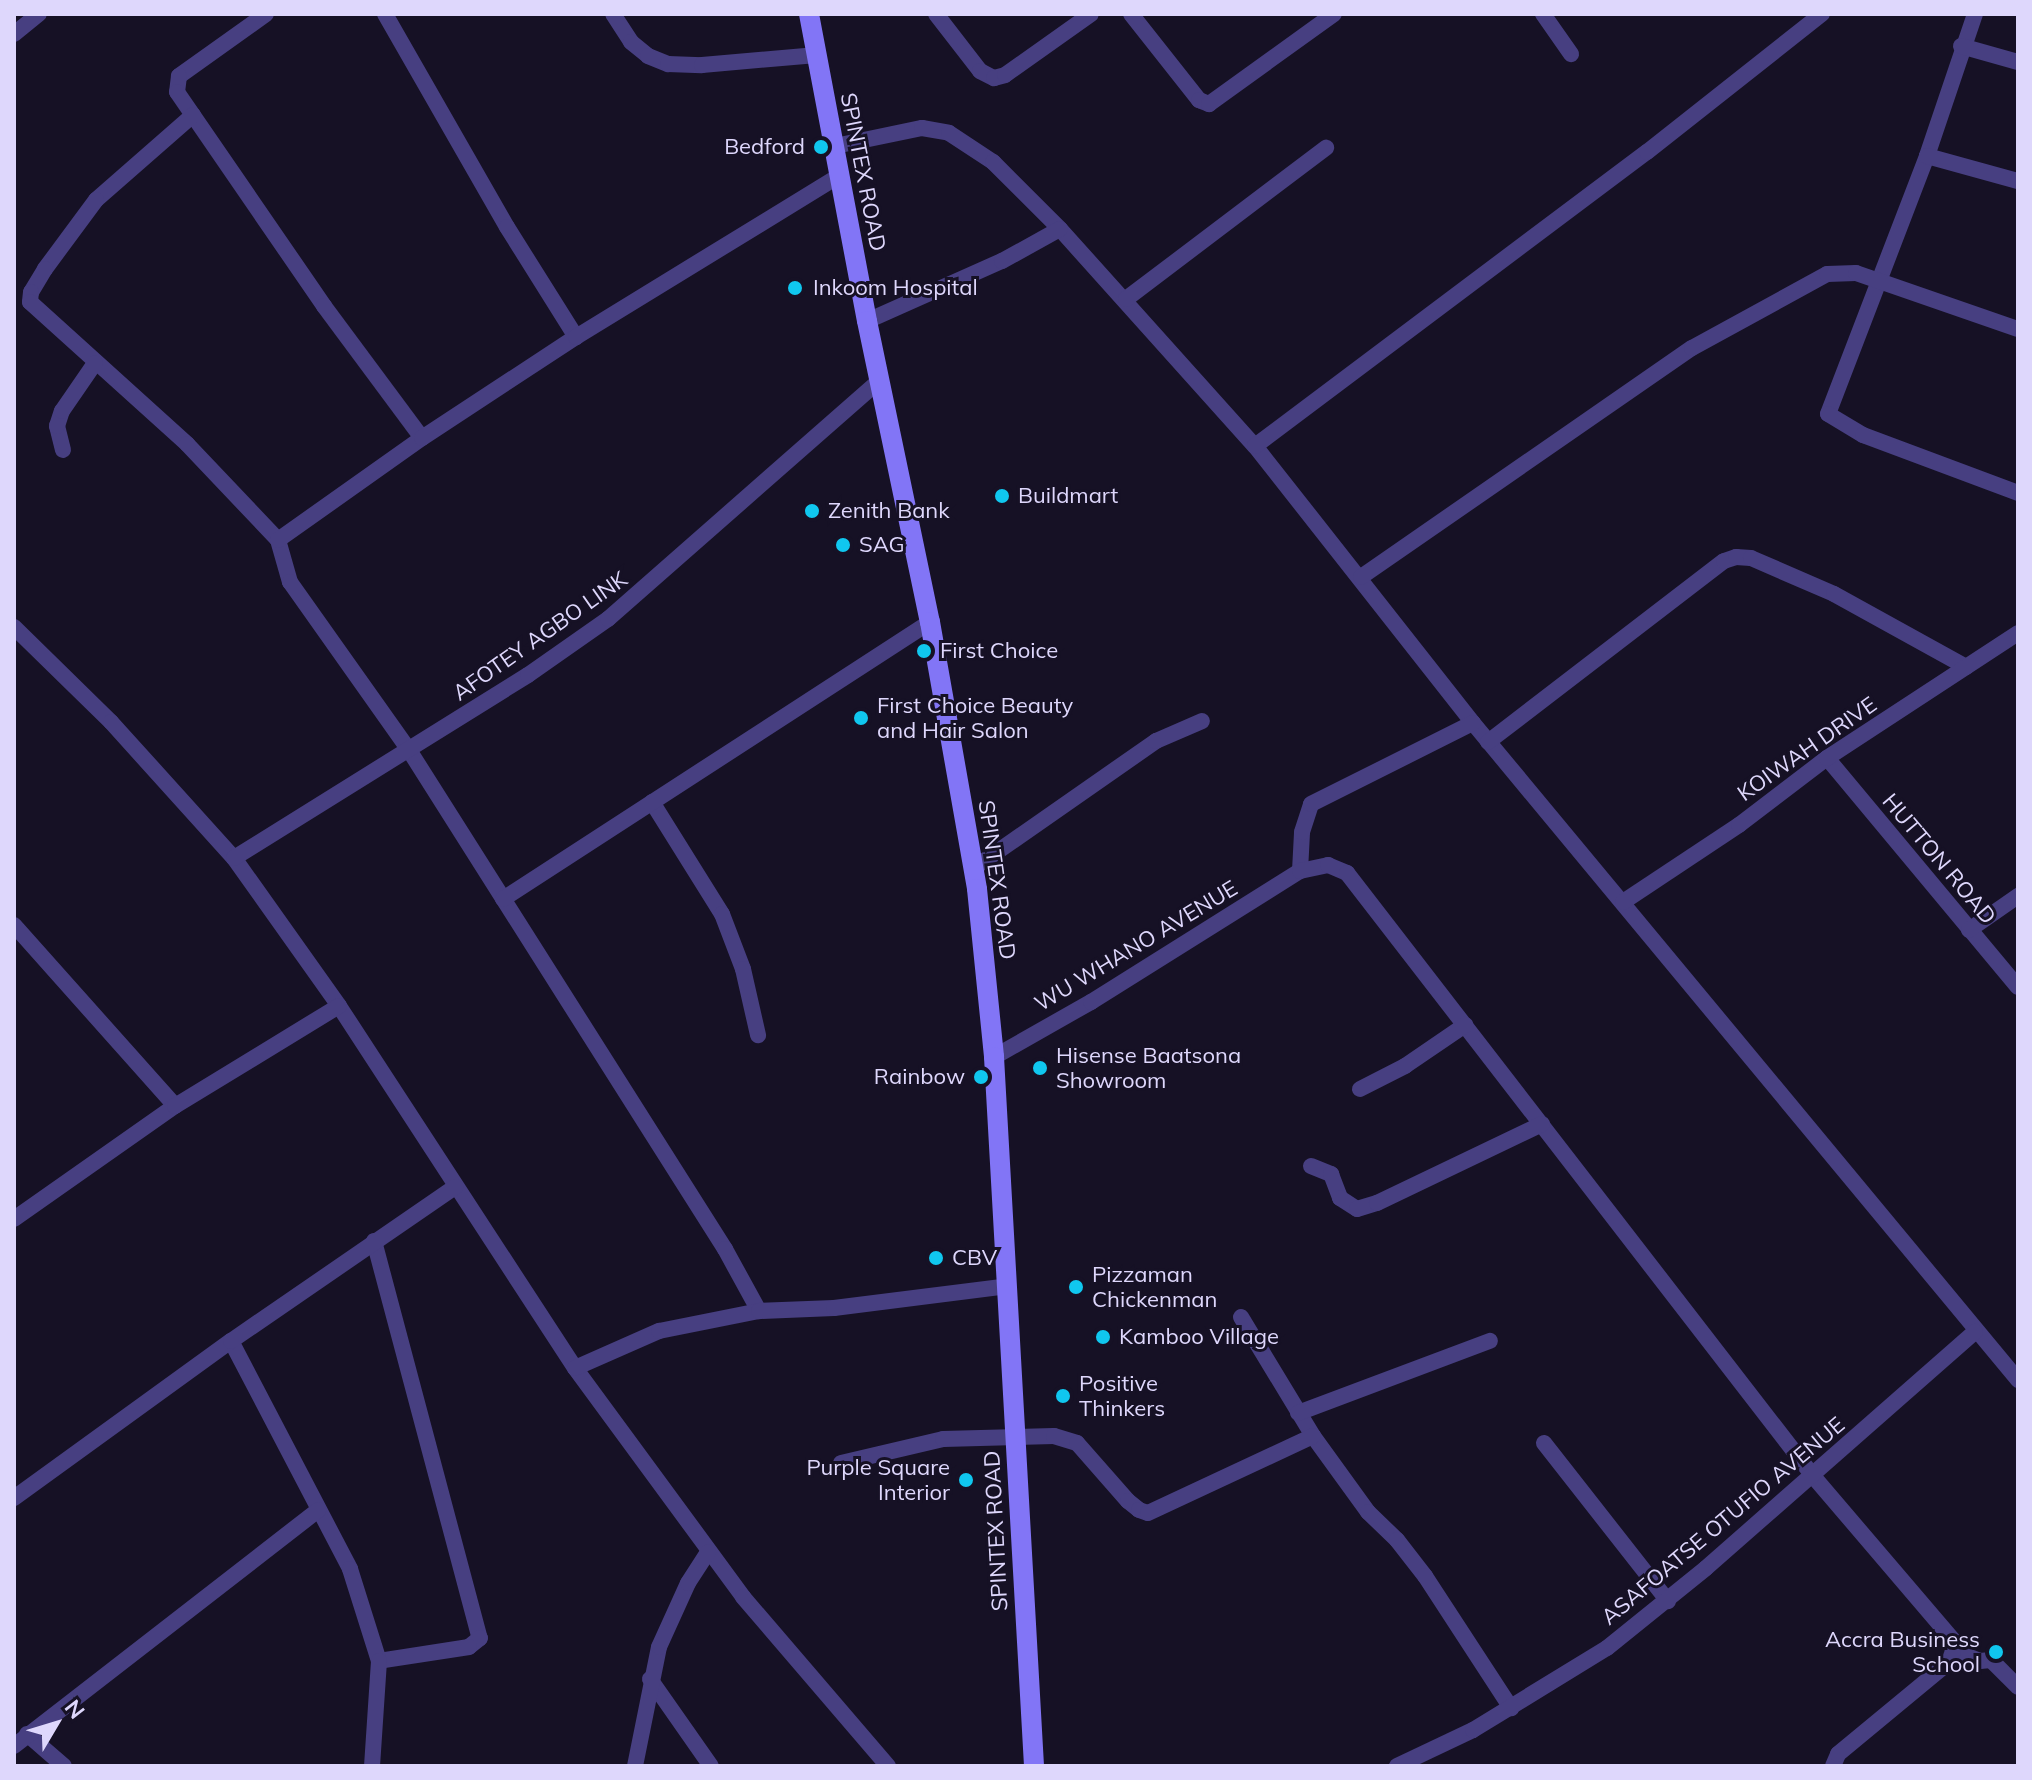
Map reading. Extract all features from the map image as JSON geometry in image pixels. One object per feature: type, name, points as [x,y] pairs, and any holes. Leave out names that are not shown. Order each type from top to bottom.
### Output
[{"type":"main road","name":"SPINTEX ROAD","points":[[809,14],[867,321],[930,622],[974,868],[994,1057],[1034,1766]]},
{"type":"street","points":[[14,34],[39,14]]},
{"type":"street","points":[[266,14],[179,76],[177,92],[324,306],[422,438]]},
{"type":"street","points":[[385,14],[507,227],[576,337]]},
{"type":"street","points":[[613,14],[631,42],[648,56],[668,64],[702,65],[817,55]]},
{"type":"street","points":[[936,14],[980,71],[994,78],[1005,75],[1091,14]]},
{"type":"street","points":[[1131,14],[1199,100],[1209,104],[1334,14]]},
{"type":"street","points":[[1543,14],[1571,54]]},
{"type":"street","points":[[1255,446],[1647,152],[1822,14]]},
{"type":"street","points":[[1975,14],[1961,46],[1927,156],[1828,414],[1863,435],[2018,493]]},
{"type":"street","points":[[1961,46],[2018,62]]},
{"type":"street","points":[[193,115],[109,186],[31,292],[30,302],[36,311],[187,444],[278,540],[290,582],[409,750],[725,1249],[759,1311]]},
{"type":"street","points":[[835,146],[922,128],[949,133],[993,162],[1060,229],[1255,446],[1488,742],[1975,1332],[2018,1380]]},
{"type":"street","points":[[1126,299],[1326,148]]},
{"type":"street","points":[[1927,156],[2018,181]]},
{"type":"street","points":[[278,540],[422,438],[576,337],[840,175]]},
{"type":"street","points":[[867,321],[1002,261],[1060,229]]},
{"type":"street","points":[[1361,577],[1692,348],[1827,274],[1856,273],[2018,329]]},
{"type":"street","points":[[63,450],[57,426],[62,411],[95,363]]},
{"type":"street","name":"AFOTEY AGBO LINK","points":[[234,858],[409,750],[608,619],[879,381]]},
{"type":"street","points":[[1488,742],[1724,561],[1736,557],[1751,558],[1834,594],[1966,667]]},
{"type":"street","points":[[503,899],[930,622]]},
{"type":"street","points":[[14,627],[111,722],[234,858],[339,1006],[575,1368],[708,1552],[888,1766]]},
{"type":"street","name":"KOIWAH DRIVE","points":[[1623,902],[1739,825],[1827,758],[2018,633]]},
{"type":"street","points":[[974,868],[1134,754],[1202,721]]},
{"type":"street","points":[[1473,723],[1311,804],[1302,832],[1300,871],[1328,865],[1347,873],[1813,1476],[1951,1640],[1967,1656],[1991,1660],[2000,1665],[2018,1687]]},
{"type":"street","name":"HUTTON ROAD","points":[[1827,758],[2018,987]]},
{"type":"street","points":[[652,802],[722,914],[743,969],[758,1035]]},
{"type":"street","name":"WU WHANO AVENUE","points":[[994,1057],[1091,1002],[1300,871]]},
{"type":"street","points":[[1969,930],[2018,896]]},
{"type":"street","points":[[14,925],[175,1106]]},
{"type":"street","points":[[14,1218],[175,1106],[339,1006]]},
{"type":"street","points":[[1360,1089],[1405,1066],[1465,1025]]},
{"type":"street","points":[[1311,1166],[1331,1174],[1340,1198],[1357,1209],[1377,1203],[1542,1124]]},
{"type":"street","points":[[14,1498],[231,1341],[455,1187]]},
{"type":"street","points":[[374,1241],[480,1638],[469,1647],[379,1661]]},
{"type":"street","points":[[575,1368],[659,1331],[759,1311],[834,1308],[1008,1286]]},
{"type":"street","points":[[1241,1317],[1313,1436],[1368,1512],[1397,1540],[1425,1576],[1511,1708]]},
{"type":"street","name":"ASAFOATSE OTUFIO AVENUE","points":[[1397,1766],[1511,1708],[1607,1648],[1668,1601],[1975,1332]]},
{"type":"street","points":[[231,1341],[350,1569],[379,1661],[372,1766]]},
{"type":"street","points":[[1298,1413],[1490,1341]]},
{"type":"street","points":[[841,1463],[943,1439],[1054,1436],[1077,1443],[1128,1501],[1148,1513],[1313,1436]]},
{"type":"street","points":[[1544,1443],[1668,1601]]},
{"type":"street","points":[[14,1746],[318,1510]]},
{"type":"street","points":[[635,1766],[650,1679],[669,1622],[708,1552]]},
{"type":"street","points":[[1833,1766],[1838,1754],[1948,1663],[1953,1652],[1951,1640]]},
{"type":"street","points":[[650,1679],[711,1766]]},
{"type":"street","points":[[27,1734],[64,1766]]},
{"type":"place","name":"Bedford","points":[[821,147]]},
{"type":"place","name":"Inkoom Hospital","points":[[795,288]]},
{"type":"place","name":"Buildmart","points":[[1002,496]]},
{"type":"place","name":"Zenith Bank","points":[[812,511]]},
{"type":"place","name":"SAG","points":[[843,545]]},
{"type":"place","name":"First Choice","points":[[924,651]]},
{"type":"place","name":"First Choice Beauty and Hair Salon","points":[[861,718]]},
{"type":"place","name":"Hisense Baatsona Showroom","points":[[1040,1068]]},
{"type":"place","name":"Rainbow","points":[[981,1077]]},
{"type":"place","name":"CBV","points":[[936,1258]]},
{"type":"place","name":"Pizzaman Chickenman","points":[[1076,1287]]},
{"type":"place","name":"Kamboo Village","points":[[1103,1337]]},
{"type":"place","name":"Positive Thinkers","points":[[1063,1396]]},
{"type":"place","name":"Purple Square Interior","points":[[966,1480]]},
{"type":"place","name":"Accra Business School","points":[[1996,1652]]}]
